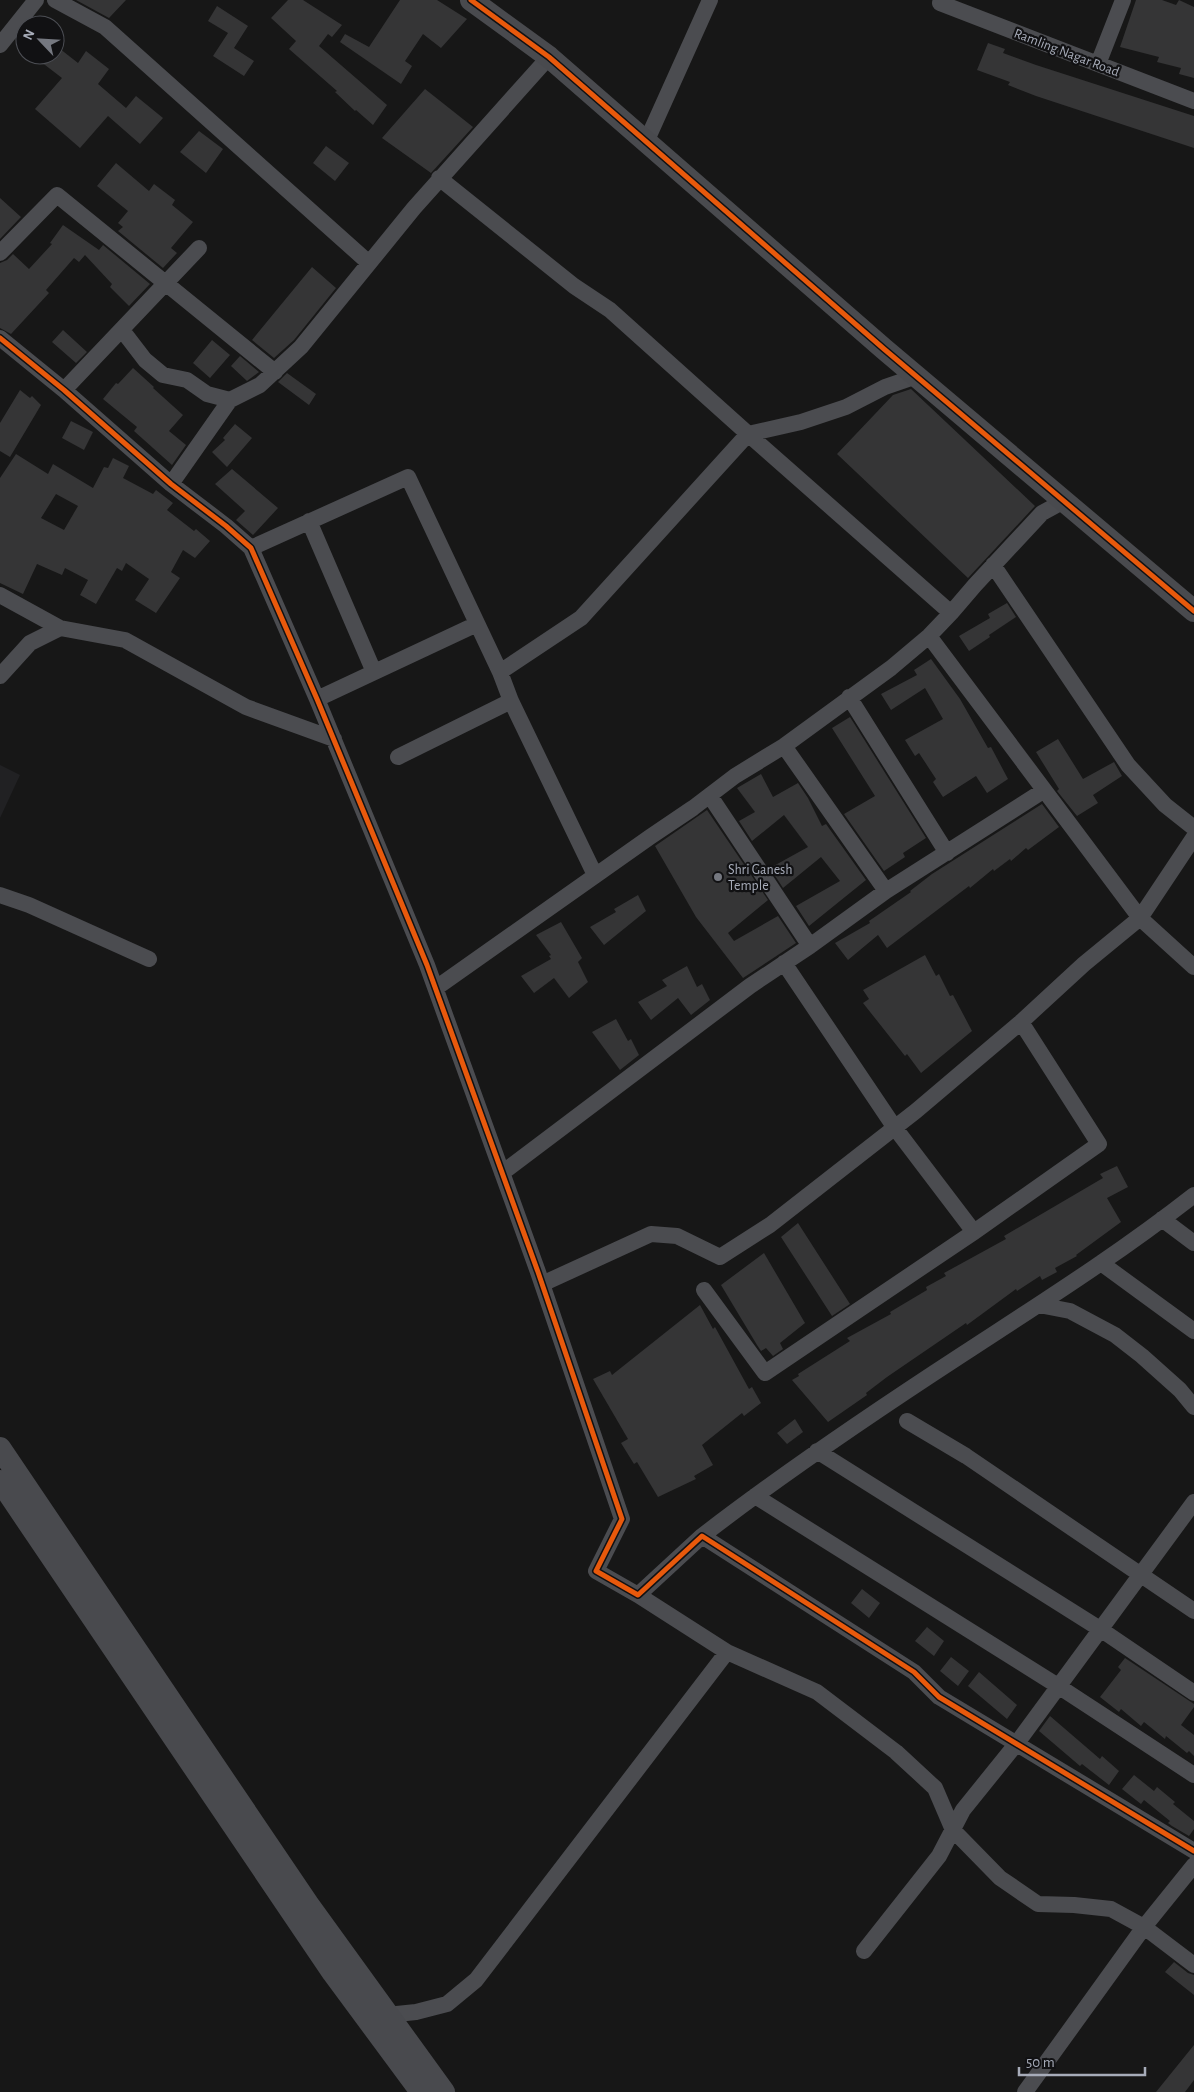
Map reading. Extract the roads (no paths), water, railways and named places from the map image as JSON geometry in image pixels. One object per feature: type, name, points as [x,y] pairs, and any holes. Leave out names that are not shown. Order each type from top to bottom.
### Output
[{"type":"street","points":[[0,45],[36,0]]},
{"type":"street","points":[[55,0],[105,27],[369,263]]},
{"type":"street","points":[[471,0],[550,56],[916,376],[1194,611]]},
{"type":"street","points":[[647,140],[710,0]]},
{"type":"street","points":[[1098,64],[1123,0]]},
{"type":"street","name":"Ramling Nagar Road","points":[[940,3],[1194,101]]},
{"type":"street","points":[[171,484],[230,400],[260,385],[301,347],[439,178],[550,56]]},
{"type":"street","points":[[439,178],[567,281],[610,310],[951,613]]},
{"type":"street","points":[[0,253],[57,195],[276,372]]},
{"type":"street","points":[[64,390],[199,248]]},
{"type":"street","points":[[122,330],[145,360],[164,375],[187,380],[207,394],[230,400]]},
{"type":"street","points":[[0,338],[64,390],[171,484],[226,526],[251,548],[334,739],[436,988],[542,1284],[622,1520],[596,1571],[638,1595],[726,1652],[817,1692],[896,1752],[935,1788],[953,1830],[1000,1878],[1038,1904],[1074,1905],[1111,1910],[1144,1927],[1194,1965]]},
{"type":"street","points":[[500,672],[582,618],[748,434],[801,422],[846,407],[885,387],[916,376]]},
{"type":"street","points":[[251,548],[408,477],[500,672],[511,701],[595,875]]},
{"type":"street","points":[[436,988],[710,796],[735,776],[784,746],[891,668],[930,636],[1042,513],[1064,501]]},
{"type":"street","points":[[309,521],[374,672]]},
{"type":"street","points":[[993,565],[1128,765],[1165,805],[1194,828]]},
{"type":"street","points":[[0,595],[60,628],[125,640],[246,707],[334,739]]},
{"type":"street","points":[[317,699],[476,624]]},
{"type":"street","points":[[0,676],[30,643],[60,628]]},
{"type":"street","points":[[930,636],[1043,791],[1140,918],[1194,967]]},
{"type":"street","points":[[849,697],[947,852]]},
{"type":"street","points":[[398,757],[511,701]]},
{"type":"street","points":[[784,746],[886,891]]},
{"type":"street","points":[[502,1173],[750,986],[810,946],[886,891],[1043,791]]},
{"type":"street","points":[[710,796],[810,946]]},
{"type":"street","points":[[542,1284],[650,1234],[677,1236],[720,1258],[770,1225],[894,1128],[1021,1022],[1084,964],[1140,918],[1194,836]]},
{"type":"street","points":[[0,894],[29,904],[149,959]]},
{"type":"street","points":[[784,964],[891,1120],[894,1128],[974,1232]]},
{"type":"street","points":[[704,1290],[765,1373],[974,1232],[1099,1144],[1021,1022]]},
{"type":"street","points":[[638,1595],[702,1536],[754,1496],[817,1451],[1101,1263],[1194,1195]]},
{"type":"street","points":[[1162,1219],[1194,1243]]},
{"type":"street","points":[[1101,1263],[1194,1331]]},
{"type":"street","points":[[1039,1305],[1070,1311],[1115,1335],[1174,1384],[1194,1407]]},
{"type":"street","points":[[907,1421],[966,1456],[1194,1611]]},
{"type":"street","points":[[0,1448],[308,1904],[387,2016],[444,2092]]},
{"type":"street","points":[[817,1451],[1100,1629],[1194,1692]]},
{"type":"street","points":[[0,1481],[328,1965],[421,2092]]},
{"type":"street","points":[[754,1496],[1058,1686],[1194,1775]]},
{"type":"street","points":[[864,1951],[939,1856],[964,1810],[1017,1743],[1194,1502]]},
{"type":"street","points":[[702,1536],[914,1672],[939,1698],[1194,1850]]},
{"type":"street","points":[[387,2016],[416,2012],[447,2004],[476,1980],[726,1652]]},
{"type":"street","points":[[1025,2092],[1144,1927],[1194,1865]]},
{"type":"place","name":"Shri Ganesh Temple","points":[[718,877]]}]
